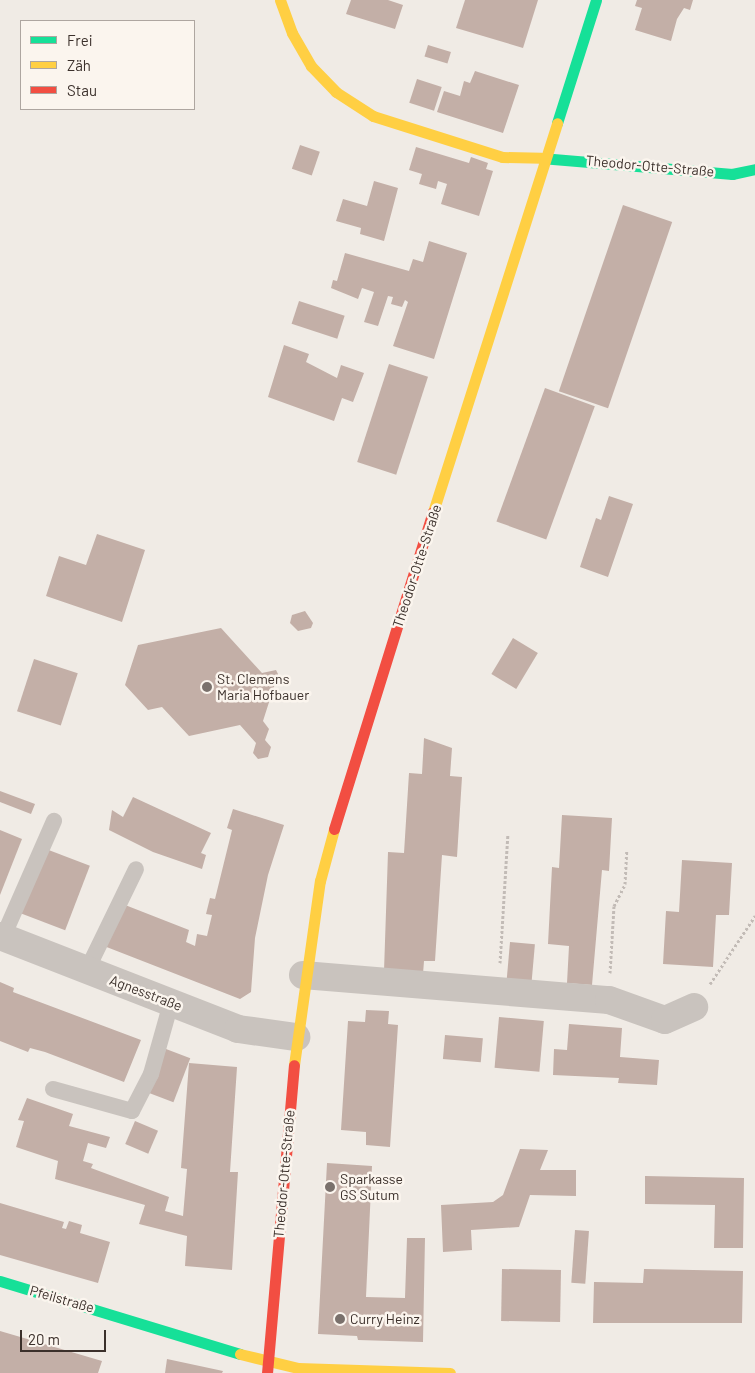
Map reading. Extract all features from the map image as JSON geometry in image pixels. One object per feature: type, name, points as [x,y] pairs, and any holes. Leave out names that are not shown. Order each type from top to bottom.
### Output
[{"type":"street","points":[[280,0],[292,33],[310,66],[336,92],[374,116],[502,157],[544,160]]},
{"type":"street","name":"Theodor-Otte-Straße","points":[[267,1368],[296,1037],[303,975],[320,881],[344,790],[596,0]]},
{"type":"street","name":"Theodor-Otte-Straße","points":[[544,160],[590,160],[732,174],[755,169]]},
{"type":"street","name":"Agnesstraße","points":[[1,936],[238,1029],[296,1037]]},
{"type":"street","points":[[303,975],[609,1000],[665,1020],[694,1007]]},
{"type":"street","name":"Pfeilstraße","points":[[0,1281],[267,1368],[450,1373]]},
{"type":"lane","points":[[1,936],[54,822]]},
{"type":"lane","points":[[87,970],[136,869]]},
{"type":"lane","points":[[54,1089],[132,1110],[151,1074],[171,1003]]},
{"type":"path","points":[[498,991],[508,834]]},
{"type":"path","points":[[609,1000],[614,906],[625,884],[627,851]]},
{"type":"path","points":[[694,1007],[755,916]]},
{"type":"building","points":[[351,0],[388,0],[403,5],[395,29],[346,14]]},
{"type":"building","points":[[465,0],[538,0],[523,48],[456,28]]},
{"type":"building","points":[[637,0],[693,0],[690,10],[684,8],[677,19],[671,41],[635,30],[642,8],[635,6]]},
{"type":"building","points":[[428,45],[451,52],[447,63],[424,56]]},
{"type":"building","points":[[475,71],[519,85],[503,133],[437,112],[444,91],[460,96],[464,81],[470,83]]},
{"type":"building","points":[[417,79],[442,87],[434,111],[409,103]]},
{"type":"building","points":[[300,145],[320,152],[312,175],[292,169]]},
{"type":"building","points":[[416,147],[469,163],[471,157],[488,163],[486,169],[493,171],[479,216],[441,204],[447,184],[438,181],[436,189],[419,184],[422,174],[409,170]]},
{"type":"building","points":[[374,181],[398,188],[384,241],[360,234],[361,228],[336,221],[343,199],[367,206]]},
{"type":"building","points":[[623,205],[672,222],[608,408],[559,391]]},
{"type":"building","points":[[429,241],[467,253],[434,359],[393,346],[408,302],[405,300],[402,307],[391,304],[393,297],[388,296],[378,326],[364,322],[374,292],[362,288],[358,299],[331,288],[333,280],[337,281],[345,253],[409,271],[413,259],[423,262]]},
{"type":"building","points":[[299,301],[345,316],[337,339],[292,324]]},
{"type":"building","points":[[284,345],[309,354],[306,362],[337,378],[341,365],[364,373],[353,402],[342,398],[334,421],[268,397]]},
{"type":"building","points":[[389,364],[428,377],[396,475],[357,462]]},
{"type":"building","points":[[545,388],[595,406],[546,540],[496,521]]},
{"type":"building","points":[[609,496],[633,504],[608,577],[580,567],[596,518],[601,520]]},
{"type":"building","points":[[97,534],[145,550],[122,622],[46,596],[59,556],[86,565]]},
{"type":"building","points":[[305,611],[313,623],[311,628],[298,631],[290,623],[292,615]]},
{"type":"building","points":[[221,628],[262,673],[276,670],[278,674],[263,721],[269,729],[265,740],[271,747],[268,757],[258,759],[253,753],[256,743],[240,725],[189,736],[162,707],[148,710],[125,685],[138,645]]},
{"type":"building","points":[[513,638],[538,653],[516,689],[491,674]]},
{"type":"building","points":[[34,659],[78,673],[61,726],[17,711]]},
{"type":"building","points":[[424,738],[452,748],[450,776],[462,777],[457,857],[442,855],[435,961],[424,961],[423,974],[384,971],[388,852],[404,853],[409,773],[422,774]]},
{"type":"building","points":[[0,791],[35,804],[31,814],[0,802]]},
{"type":"building","points":[[133,797],[211,833],[201,853],[206,855],[202,869],[153,852],[109,830],[112,810],[123,817]]},
{"type":"building","points":[[233,809],[284,825],[268,875],[255,938],[251,992],[240,999],[104,946],[120,903],[189,930],[186,942],[195,946],[197,934],[207,936],[212,915],[206,914],[210,898],[215,899],[232,830],[227,828]]},
{"type":"building","points":[[562,815],[612,818],[609,871],[602,870],[592,985],[567,983],[569,946],[548,944],[552,867],[559,868]]},
{"type":"building","points":[[0,830],[22,839],[0,895]]},
{"type":"building","points":[[46,849],[90,866],[65,930],[21,913]]},
{"type":"building","points":[[682,860],[732,863],[729,915],[716,915],[713,967],[663,964],[666,911],[679,912]]},
{"type":"building","points":[[510,942],[535,944],[532,982],[507,980]]},
{"type":"building","points":[[0,982],[14,988],[13,992],[141,1040],[124,1082],[45,1052],[30,1048],[28,1052],[0,1041]]},
{"type":"building","points":[[366,1010],[389,1011],[388,1024],[398,1025],[390,1147],[366,1145],[366,1132],[341,1130],[348,1021],[365,1022]]},
{"type":"building","points":[[499,1017],[544,1021],[539,1072],[495,1068]]},
{"type":"building","points":[[569,1024],[622,1028],[620,1057],[659,1060],[657,1085],[618,1083],[619,1078],[553,1075],[554,1049],[567,1050]]},
{"type":"building","points":[[445,1035],[483,1038],[481,1062],[443,1059]]},
{"type":"building","points":[[166,1049],[190,1058],[173,1102],[149,1093]]},
{"type":"building","points":[[189,1063],[237,1067],[230,1172],[238,1172],[232,1270],[185,1266],[187,1236],[139,1224],[145,1205],[55,1179],[58,1161],[16,1147],[24,1121],[18,1120],[27,1098],[73,1114],[69,1126],[110,1137],[106,1148],[88,1143],[83,1161],[93,1164],[91,1168],[169,1197],[165,1211],[183,1216],[187,1169],[181,1168]]},
{"type":"building","points":[[135,1121],[158,1131],[148,1154],[125,1144]]},
{"type":"building","points":[[520,1149],[548,1150],[540,1170],[576,1170],[576,1196],[530,1195],[519,1227],[471,1230],[472,1250],[443,1252],[441,1205],[493,1202],[503,1195]]},
{"type":"building","points":[[327,1163],[372,1166],[366,1297],[405,1298],[407,1238],[425,1238],[423,1342],[358,1340],[357,1336],[318,1334]]},
{"type":"building","points":[[645,1176],[744,1178],[743,1248],[714,1248],[715,1205],[645,1204]]},
{"type":"building","points":[[0,1203],[64,1222],[62,1228],[66,1229],[69,1221],[82,1225],[80,1233],[110,1242],[98,1283],[0,1255]]},
{"type":"building","points":[[575,1230],[589,1231],[585,1284],[571,1283]]},
{"type":"building","points":[[502,1269],[561,1270],[560,1322],[501,1321]]},
{"type":"building","points":[[644,1269],[743,1271],[742,1323],[593,1323],[594,1282],[643,1283]]},
{"type":"building","points":[[0,1331],[102,1361],[98,1373],[0,1373]]},
{"type":"building","points":[[167,1359],[223,1371],[222,1373],[165,1373]]},
{"type":"traffic: fast","points":[[557,123],[596,0]]},
{"type":"traffic: fast","points":[[541,158],[732,174],[755,169]]},
{"type":"traffic: fast","points":[[0,1281],[240,1354]]},
{"type":"traffic: slow","points":[[280,0],[292,33],[311,66],[336,92],[373,116],[502,157],[541,158]]},
{"type":"traffic: slow","points":[[433,512],[557,123]]},
{"type":"traffic: slow","points":[[294,1065],[320,881],[334,829]]},
{"type":"traffic: slow","points":[[240,1354],[298,1368],[450,1373]]},
{"type":"traffic: jam","points":[[334,829],[433,512]]},
{"type":"traffic: jam","points":[[267,1373],[294,1065]]},
{"type":"place","name":"St. Clemens Maria Hofbauer","points":[[207,687]]},
{"type":"place","name":"Sparkasse GS Sutum","points":[[330,1187]]},
{"type":"place","name":"Curry Heinz","points":[[340,1319]]}]
